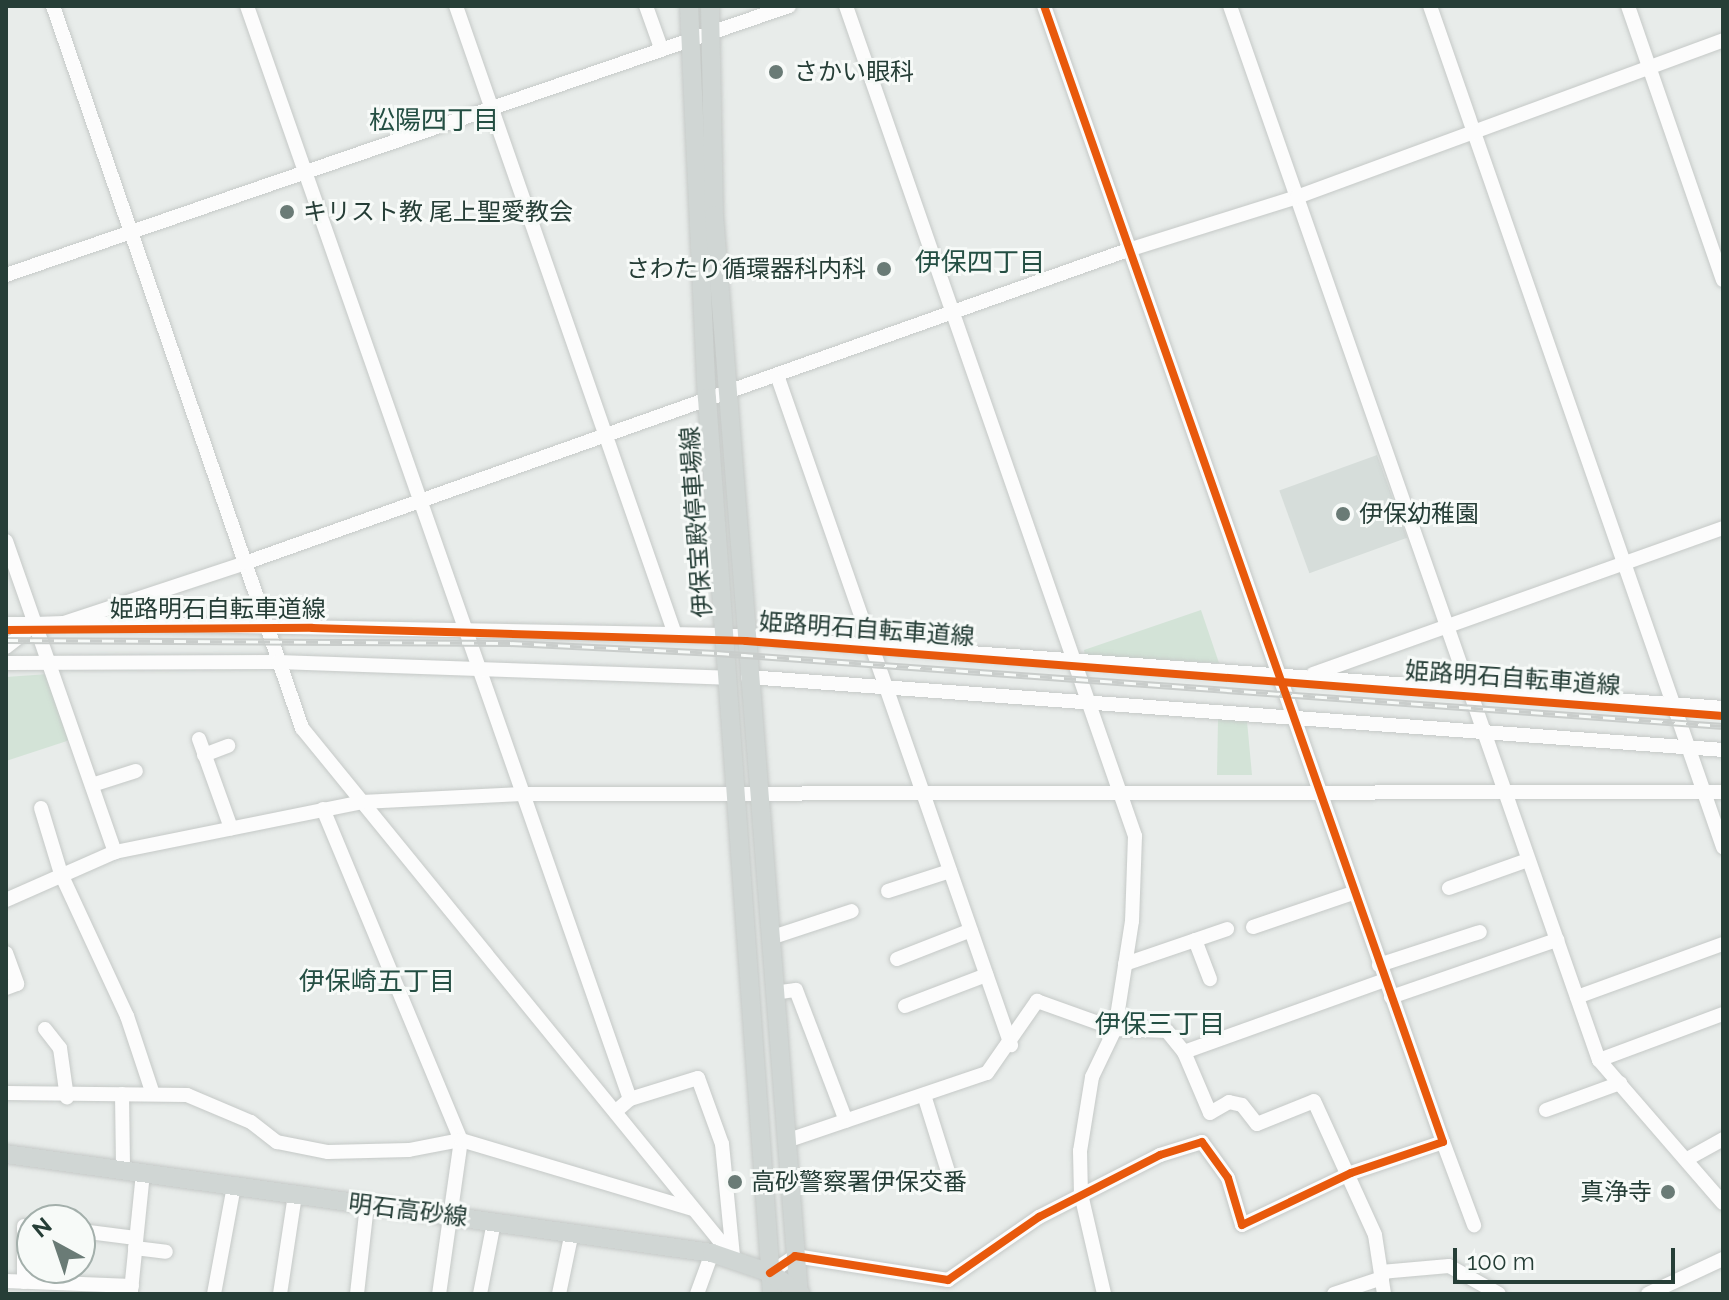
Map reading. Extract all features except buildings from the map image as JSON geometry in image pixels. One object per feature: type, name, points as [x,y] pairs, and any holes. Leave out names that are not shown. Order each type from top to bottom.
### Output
[{"type":"main road","name":"伊保宝殿停車場線","points":[[689,6],[707,398],[728,678],[770,938],[789,1140],[799,1293]]},
{"type":"main road","name":"伊保宝殿停車場線","points":[[710,6],[714,215],[746,636],[747,796],[772,1294]]},
{"type":"main road","name":"明石高砂線","points":[[6,1154],[712,1253],[733,1257],[770,1273],[799,1293]]},
{"type":"street","points":[[53,6],[302,728],[733,1257]]},
{"type":"street","points":[[247,6],[630,1099]]},
{"type":"street","points":[[456,6],[675,634]]},
{"type":"street","points":[[646,6],[661,48]]},
{"type":"street","points":[[6,275],[789,6]]},
{"type":"street","points":[[846,6],[1123,794],[1135,859],[1125,964],[1115,1029],[1092,1077],[1080,1151],[1081,1194],[1104,1294]]},
{"type":"street","points":[[1044,6],[1275,675],[1474,1225]]},
{"type":"street","points":[[1230,6],[1444,625],[1472,688],[1505,793],[1599,1060],[1689,1158],[1723,1203]]},
{"type":"street","points":[[1430,6],[1723,847]]},
{"type":"street","points":[[1628,6],[1723,280]]},
{"type":"street","points":[[64,623],[245,563],[603,433],[955,315],[1128,250],[1297,197],[1723,40]]},
{"type":"street","points":[[777,375],[1011,1045]]},
{"type":"street","points":[[1306,677],[1444,625],[1723,528]]},
{"type":"street","points":[[6,541],[115,852]]},
{"type":"street","points":[[6,624],[265,623],[746,636],[1075,657],[1723,708]]},
{"type":"street","points":[[6,647],[35,624]]},
{"type":"street","points":[[6,663],[278,662],[728,678]]},
{"type":"street","points":[[748,677],[1090,700],[1723,750]]},
{"type":"street","points":[[199,739],[231,828]]},
{"type":"street","points":[[204,755],[228,746]]},
{"type":"street","points":[[92,785],[136,771]]},
{"type":"street","points":[[6,900],[115,852],[362,802],[522,794],[924,797],[1723,792]]},
{"type":"street","points":[[41,808],[61,874],[127,1016],[152,1091]]},
{"type":"street","points":[[323,809],[461,1140],[454,1216],[439,1294]]},
{"type":"street","points":[[1449,888],[1528,860]]},
{"type":"street","points":[[888,891],[950,871]]},
{"type":"street","points":[[1253,927],[1353,893]]},
{"type":"street","points":[[770,938],[852,911]]},
{"type":"street","points":[[1125,964],[1227,929]]},
{"type":"street","points":[[897,959],[971,930]]},
{"type":"street","points":[[1379,965],[1458,933],[1480,932]]},
{"type":"street","points":[[1195,940],[1210,979]]},
{"type":"street","points":[[1391,997],[1557,940]]},
{"type":"street","points":[[1577,997],[1723,944]]},
{"type":"street","points":[[6,953],[17,984],[6,988]]},
{"type":"street","points":[[912,985],[912,1003],[986,975]]},
{"type":"street","points":[[1184,1052],[1385,980]]},
{"type":"street","points":[[774,993],[796,990],[846,1121]]},
{"type":"street","points":[[789,1140],[987,1073],[1011,1045],[1037,1001],[1115,1029],[1167,1031],[1184,1052],[1210,1113],[1229,1102],[1242,1105],[1257,1124],[1314,1101],[1351,1173],[1375,1235],[1384,1294]]},
{"type":"street","points":[[1599,1060],[1723,1014]]},
{"type":"street","points":[[45,1029],[60,1048],[67,1098]]},
{"type":"street","points":[[616,1111],[630,1099],[698,1078],[722,1144],[733,1257]]},
{"type":"street","points":[[1546,1110],[1620,1083]]},
{"type":"street","points":[[6,1093],[67,1098],[152,1091],[218,1105],[277,1142],[328,1152],[409,1150],[461,1140],[692,1209]]},
{"type":"street","points":[[122,1094],[123,1170]]},
{"type":"street","points":[[924,1095],[949,1175]]},
{"type":"street","points":[[1689,1158],[1723,1139]]},
{"type":"street","points":[[770,1273],[795,1256],[948,1280],[1081,1194],[1202,1142],[1228,1178],[1242,1225],[1351,1173],[1443,1142]]},
{"type":"street","points":[[40,1284],[87,1290],[131,1290],[143,1172]]},
{"type":"street","points":[[214,1294],[234,1186]]},
{"type":"street","points":[[280,1294],[295,1195]]},
{"type":"street","points":[[357,1294],[367,1205]]},
{"type":"street","points":[[480,1294],[494,1222]]},
{"type":"street","points":[[559,1294],[572,1232]]},
{"type":"street","points":[[96,1234],[166,1252]]},
{"type":"street","points":[[697,1294],[712,1253]]},
{"type":"street","points":[[1648,1294],[1723,1259]]},
{"type":"street","points":[[1334,1294],[1381,1275],[1449,1266],[1499,1294]]},
{"type":"shaded area","name":"伊保幼稚園","points":[[1377,455],[1407,538],[1309,573],[1279,491]]},
{"type":"green space","points":[[1201,610],[1219,663],[1085,656],[1084,650]]},
{"type":"green space","points":[[48,674],[70,740],[6,761],[6,677]]},
{"type":"green space","points":[[1218,719],[1247,721],[1252,775],[1217,775]]},
{"type":"railway","points":[[6,640],[510,643],[717,653],[1723,726]]},
{"type":"cycle path","points":[[770,1273],[795,1256],[948,1280],[1039,1217],[1160,1155],[1202,1142],[1228,1178],[1242,1225],[1351,1173],[1443,1142],[1044,6]]},
{"type":"cycle path","name":"姫路明石自転車道線","points":[[6,630],[312,628],[746,641],[1723,716]]},
{"type":"place","name":"さかい眼科","points":[[776,72]]},
{"type":"place","name":"キリスト教 尾上聖愛教会","points":[[287,212]]},
{"type":"place","name":"さわたり循環器科内科","points":[[884,269]]},
{"type":"place","name":"伊保幼稚園","points":[[1343,514]]},
{"type":"place","name":"高砂警察署伊保交番","points":[[735,1182]]},
{"type":"place","name":"真浄寺","points":[[1668,1192]]},
{"type":"district","name":"松陽四丁目","points":[[434,121]]},
{"type":"district","name":"伊保四丁目","points":[[980,263]]},
{"type":"district","name":"伊保崎五丁目","points":[[377,982]]},
{"type":"district","name":"伊保三丁目","points":[[1160,1025]]}]
